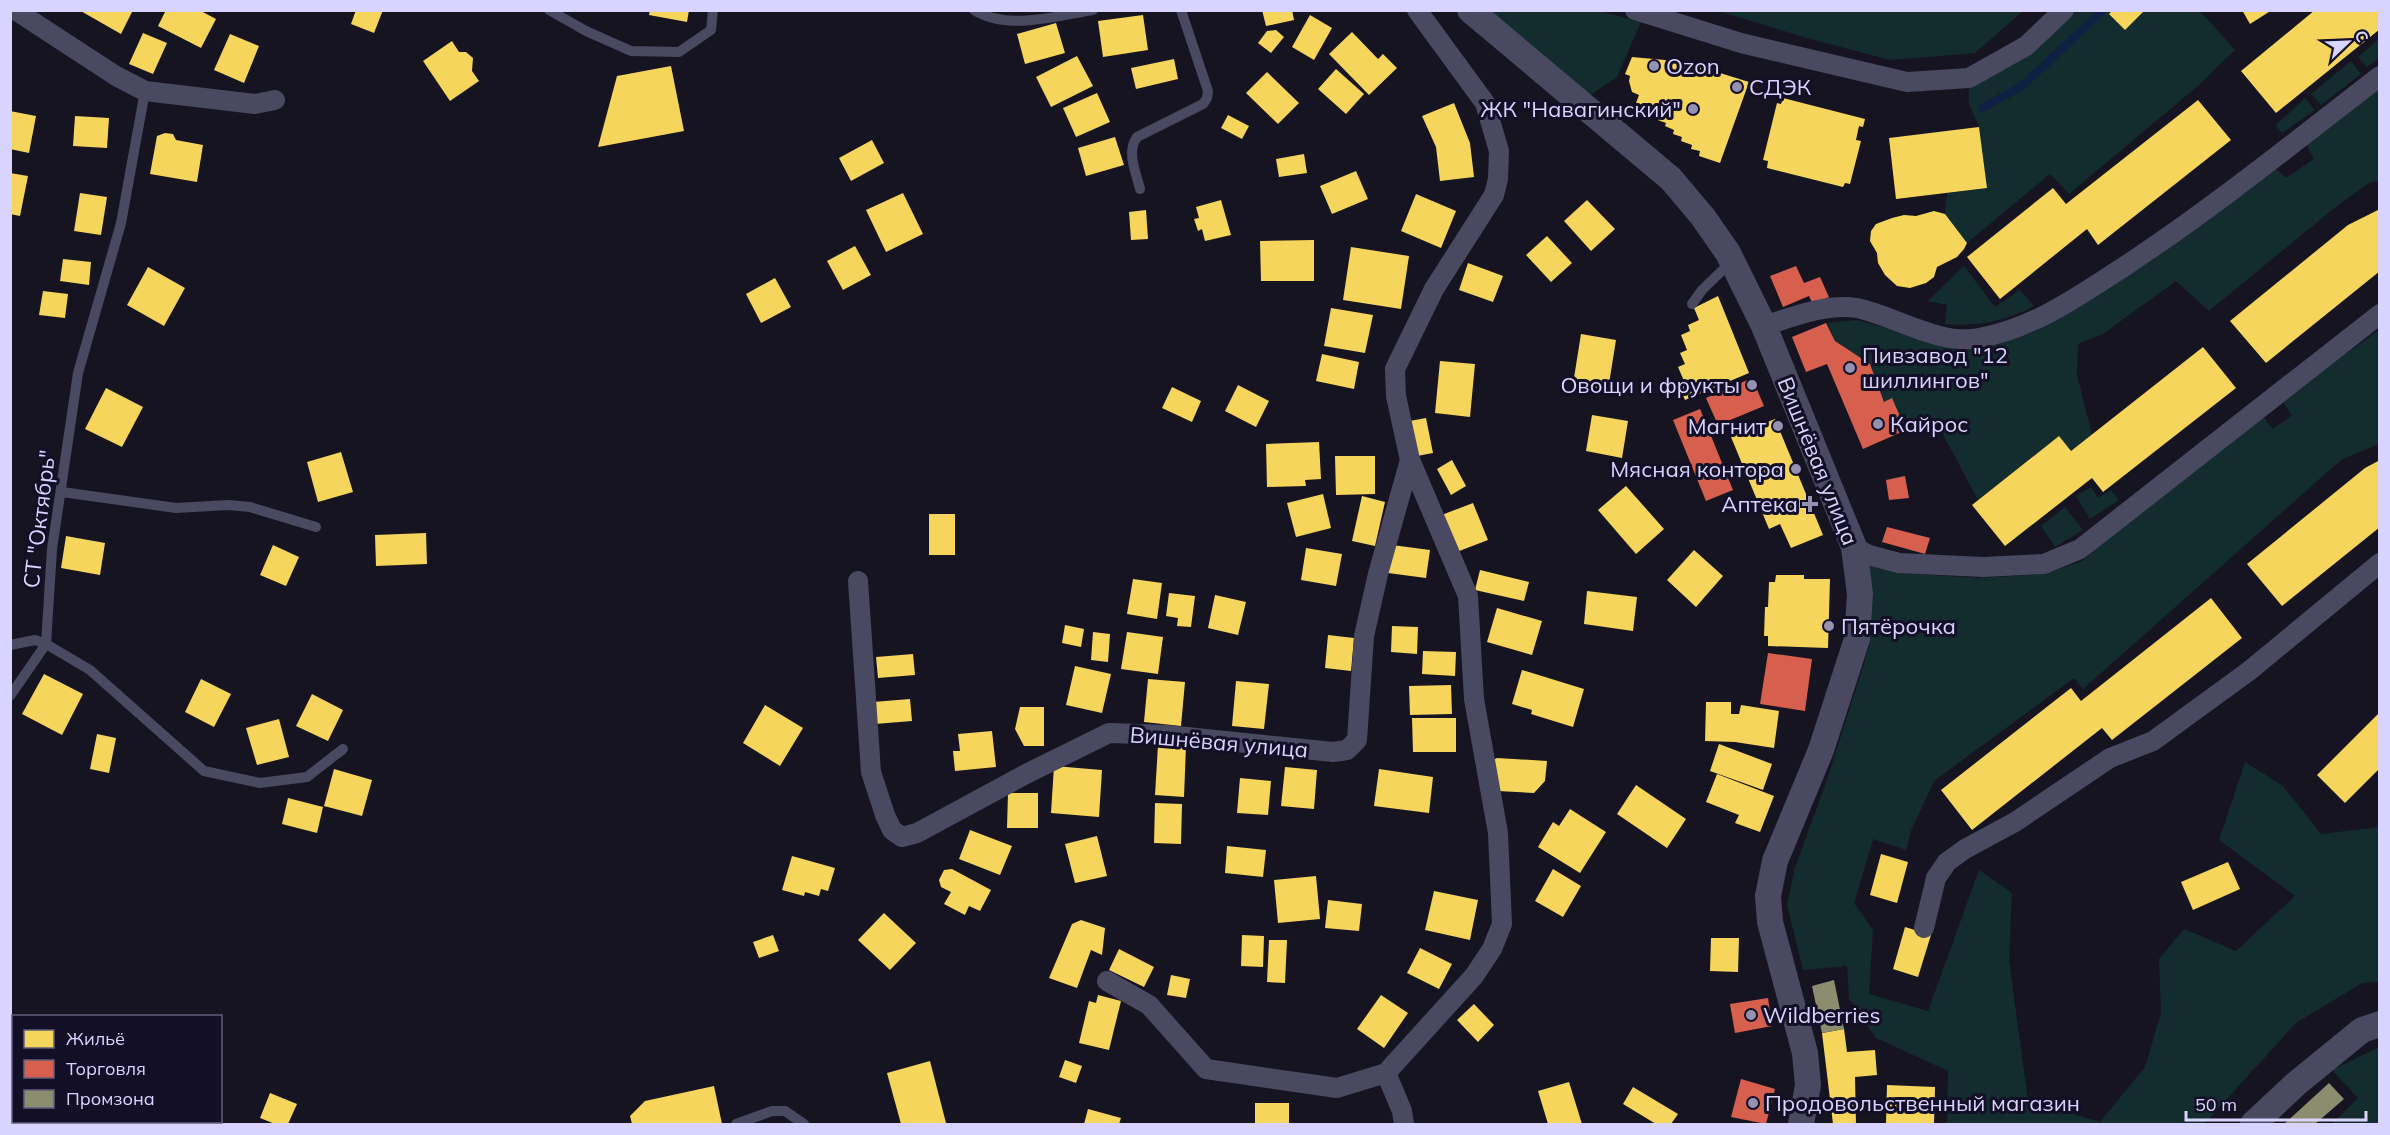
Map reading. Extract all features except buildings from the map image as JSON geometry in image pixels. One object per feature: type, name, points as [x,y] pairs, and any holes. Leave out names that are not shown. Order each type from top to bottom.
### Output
[{"type":"street","points":[[15,10],[116,76],[145,91],[255,104],[275,100]]},
{"type":"street","points":[[1107,981],[1149,1005],[1206,1069],[1337,1088],[1386,1073],[1474,976],[1492,949],[1502,924],[1498,833],[1474,699],[1468,596],[1410,460],[1396,396],[1395,369],[1434,289],[1494,195],[1498,179],[1499,151],[1485,103],[1417,10]]},
{"type":"street","name":"Вишнёвая улица","points":[[1470,10],[1576,102],[1671,179],[1703,218],[1732,261],[1764,326],[1854,547],[1860,594],[1857,639],[1821,750],[1775,861],[1768,896],[1770,922],[1805,1053],[1808,1085],[1801,1125]]},
{"type":"street","points":[[1635,10],[1741,43],[1907,82],[1969,78],[2026,46],[2064,10]]},
{"type":"street","points":[[1764,326],[1805,313],[1833,308],[1856,308],[1953,339],[1977,339],[2030,324],[2181,230],[2379,76]]},
{"type":"street","points":[[1854,547],[1869,555],[1899,563],[1983,567],[2044,564],[2080,549],[2379,314]]},
{"type":"street","name":"Вишнёвая улица","points":[[858,580],[871,772],[892,830],[902,837],[916,833],[1109,733],[1167,735],[1333,752],[1347,750],[1357,740],[1364,636],[1378,574],[1410,460]]},
{"type":"street","points":[[1924,928],[1936,878],[1947,862],[1965,849],[2015,822],[2110,758],[2153,741],[2270,654],[2379,562]]},
{"type":"street","points":[[2253,1125],[2297,1083],[2362,1030],[2379,1024]]},
{"type":"street","points":[[1386,1073],[1402,1112],[1404,1125]]},
{"type":"lane","points":[[549,10],[586,31],[631,51],[679,52],[711,30],[713,10]]},
{"type":"lane","points":[[974,10],[986,18],[1021,21],[1093,10]]},
{"type":"lane","points":[[1140,189],[1131,152],[1132,143],[1137,137],[1203,104],[1207,98],[1208,91],[1181,10]]},
{"type":"lane","name":"СТ \"Октябрь\"","points":[[46,644],[52,549],[78,373],[121,223],[145,91]]},
{"type":"lane","points":[[1692,304],[1702,290],[1732,261]]},
{"type":"lane","points":[[62,492],[176,508],[228,505],[250,507],[316,527]]},
{"type":"lane","points":[[10,645],[34,640],[46,644],[90,670],[204,771],[260,783],[307,777],[343,749]]},
{"type":"lane","points":[[10,696],[46,644]]},
{"type":"lane","points":[[736,1125],[772,1111],[785,1111],[804,1125]]},
{"type":"green space","points":[[2023,10],[1975,53],[1890,60],[1718,11]]},
{"type":"green space","points":[[1486,11],[1600,11],[1641,22],[1617,77],[1586,98]]},
{"type":"green space","points":[[2067,11],[2200,11],[2235,50],[2199,85],[2069,194],[2050,174],[1967,243],[1945,214],[1947,193],[1987,188],[1979,127],[1969,104],[1969,79]]},
{"type":"green space","points":[[2379,39],[2379,58],[2367,67],[2358,57]]},
{"type":"green space","points":[[2351,61],[2361,74],[2321,105],[2311,94]]},
{"type":"green space","points":[[2379,84],[2379,181],[2370,182],[2333,209],[2209,311],[2176,281],[2103,334],[2078,344],[2077,375],[2092,435],[2071,451],[2059,436],[1978,500],[1938,425],[1906,430],[1892,399],[1884,402],[1870,364],[1835,341],[1827,323],[1857,320],[1924,337],[1941,344],[1978,348],[2032,333],[2083,304],[2273,166],[2286,178],[2314,159],[2306,144]]},
{"type":"green space","points":[[2305,98],[2315,110],[2282,133],[2276,125]]},
{"type":"green space","points":[[1964,266],[1995,307],[2020,290],[2034,306],[1991,322],[1945,324],[1947,305],[1928,301]]},
{"type":"green space","points":[[2379,330],[2379,444],[2341,460],[2083,689],[2074,678],[1934,781],[1911,831],[1906,850],[1873,839],[1854,903],[1873,930],[1869,994],[1928,1011],[1979,870],[2012,893],[2009,960],[2028,1101],[2100,1122],[2145,1067],[2161,1013],[2159,959],[2184,929],[2236,951],[2295,896],[2219,840],[2245,762],[2283,786],[2321,834],[2379,827],[2379,982],[2362,983],[2296,1023],[2204,1124],[1947,1124],[1948,1071],[1876,1038],[1849,999],[1847,966],[1803,970],[1787,905],[1795,867],[1826,783],[1869,647],[1871,604],[1860,558],[1918,574],[1979,578],[2045,574],[2082,561],[2261,414],[2273,429],[2292,415],[2281,400]]},
{"type":"green space","points":[[2091,487],[2098,498],[2111,490],[2119,500],[2090,519],[2076,496]]},
{"type":"green space","points":[[2065,507],[2083,530],[2055,547],[2041,526]]},
{"type":"green space","points":[[2379,1047],[2379,1124],[2332,1124],[2358,1098],[2332,1070]]},
{"type":"waterway","points":[[1982,108],[2022,86],[2103,10]]},
{"type":"place","name":"Ozon","points":[[1654,66]]},
{"type":"place","name":"СДЭК","points":[[1737,87]]},
{"type":"place","name":"ЖК \"Навагинский\"","points":[[1693,109]]},
{"type":"place","name":"Пивзавод \"12 шиллингов\"","points":[[1850,368]]},
{"type":"place","name":"Овощи и фрукты","points":[[1752,385]]},
{"type":"place","name":"Кайрос","points":[[1878,424]]},
{"type":"place","name":"Магнит","points":[[1778,426]]},
{"type":"place","name":"Мясная контора","points":[[1796,469]]},
{"type":"place","name":"Аптека","points":[[1810,504]]},
{"type":"place","name":"Пятёрочка","points":[[1829,626]]},
{"type":"place","name":"Wildberries","points":[[1751,1015]]},
{"type":"place","name":"Продовольственный магазин","points":[[1753,1103]]}]
